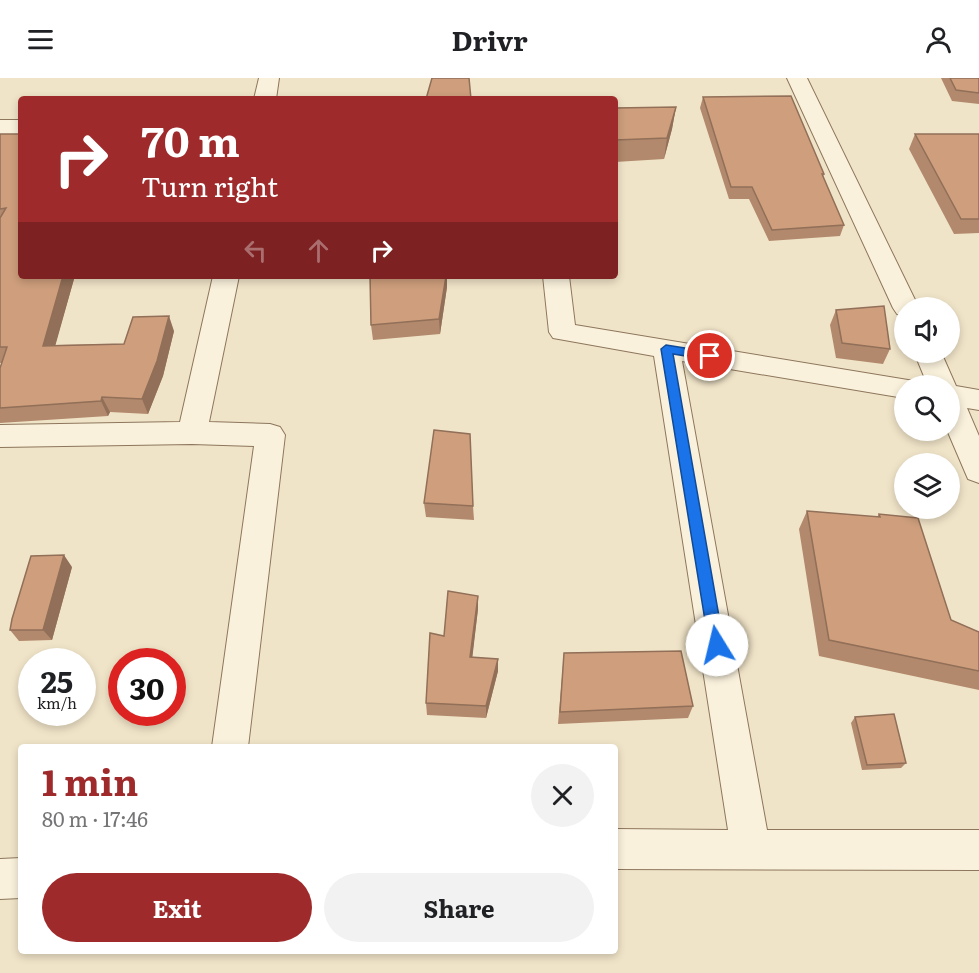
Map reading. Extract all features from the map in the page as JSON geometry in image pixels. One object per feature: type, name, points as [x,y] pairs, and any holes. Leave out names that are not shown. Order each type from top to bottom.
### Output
[{"type":"street","points":[[265,96],[268,78]]},
{"type":"street","points":[[797,78],[901,297]]},
{"type":"street","points":[[0,127],[18,127]]},
{"type":"street","points":[[192,433],[225,279]]},
{"type":"street","points":[[556,279],[562,332],[894,386]]},
{"type":"street","points":[[666,349],[751,850]]},
{"type":"street","points":[[960,397],[979,400]]},
{"type":"street","points":[[960,426],[979,471]]},
{"type":"street","points":[[0,436],[192,433],[270,435],[231,744]]},
{"type":"street","points":[[618,849],[979,850]]},
{"type":"street","points":[[0,879],[18,878]]},
{"type":"building","points":[[432,78],[469,78],[471,96],[427,96]]},
{"type":"building","points":[[950,78],[979,78],[979,93],[956,90]]},
{"type":"building","points":[[791,96],[844,225],[772,230],[752,187],[731,187],[703,97]]},
{"type":"building","points":[[676,107],[667,138],[618,140],[618,108]]},
{"type":"building","points":[[0,134],[18,134],[18,279],[62,279],[43,346],[124,344],[133,317],[169,316],[157,361],[142,399],[102,397],[101,401],[0,408],[0,368],[7,347],[0,347],[0,218],[6,208],[0,209]]},
{"type":"building","points":[[915,134],[979,134],[979,219],[961,219]]},
{"type":"building","points":[[370,279],[446,279],[439,319],[371,325]]},
{"type":"building","points":[[884,306],[890,349],[842,343],[836,310]]},
{"type":"building","points":[[434,430],[470,434],[473,506],[424,503]]},
{"type":"building","points":[[807,511],[880,517],[879,514],[894,516],[894,519],[918,519],[951,620],[979,632],[979,671],[829,640]]},
{"type":"building","points":[[64,555],[43,630],[10,630],[31,556]]},
{"type":"building","points":[[448,591],[478,596],[470,657],[498,659],[486,706],[426,703],[430,633],[444,636]]},
{"type":"building","points":[[681,651],[693,706],[560,712],[564,653]]},
{"type":"building","points":[[894,714],[906,763],[867,765],[855,717]]},
{"type":"route","points":[[710,356],[666,349],[717,645]]}]
